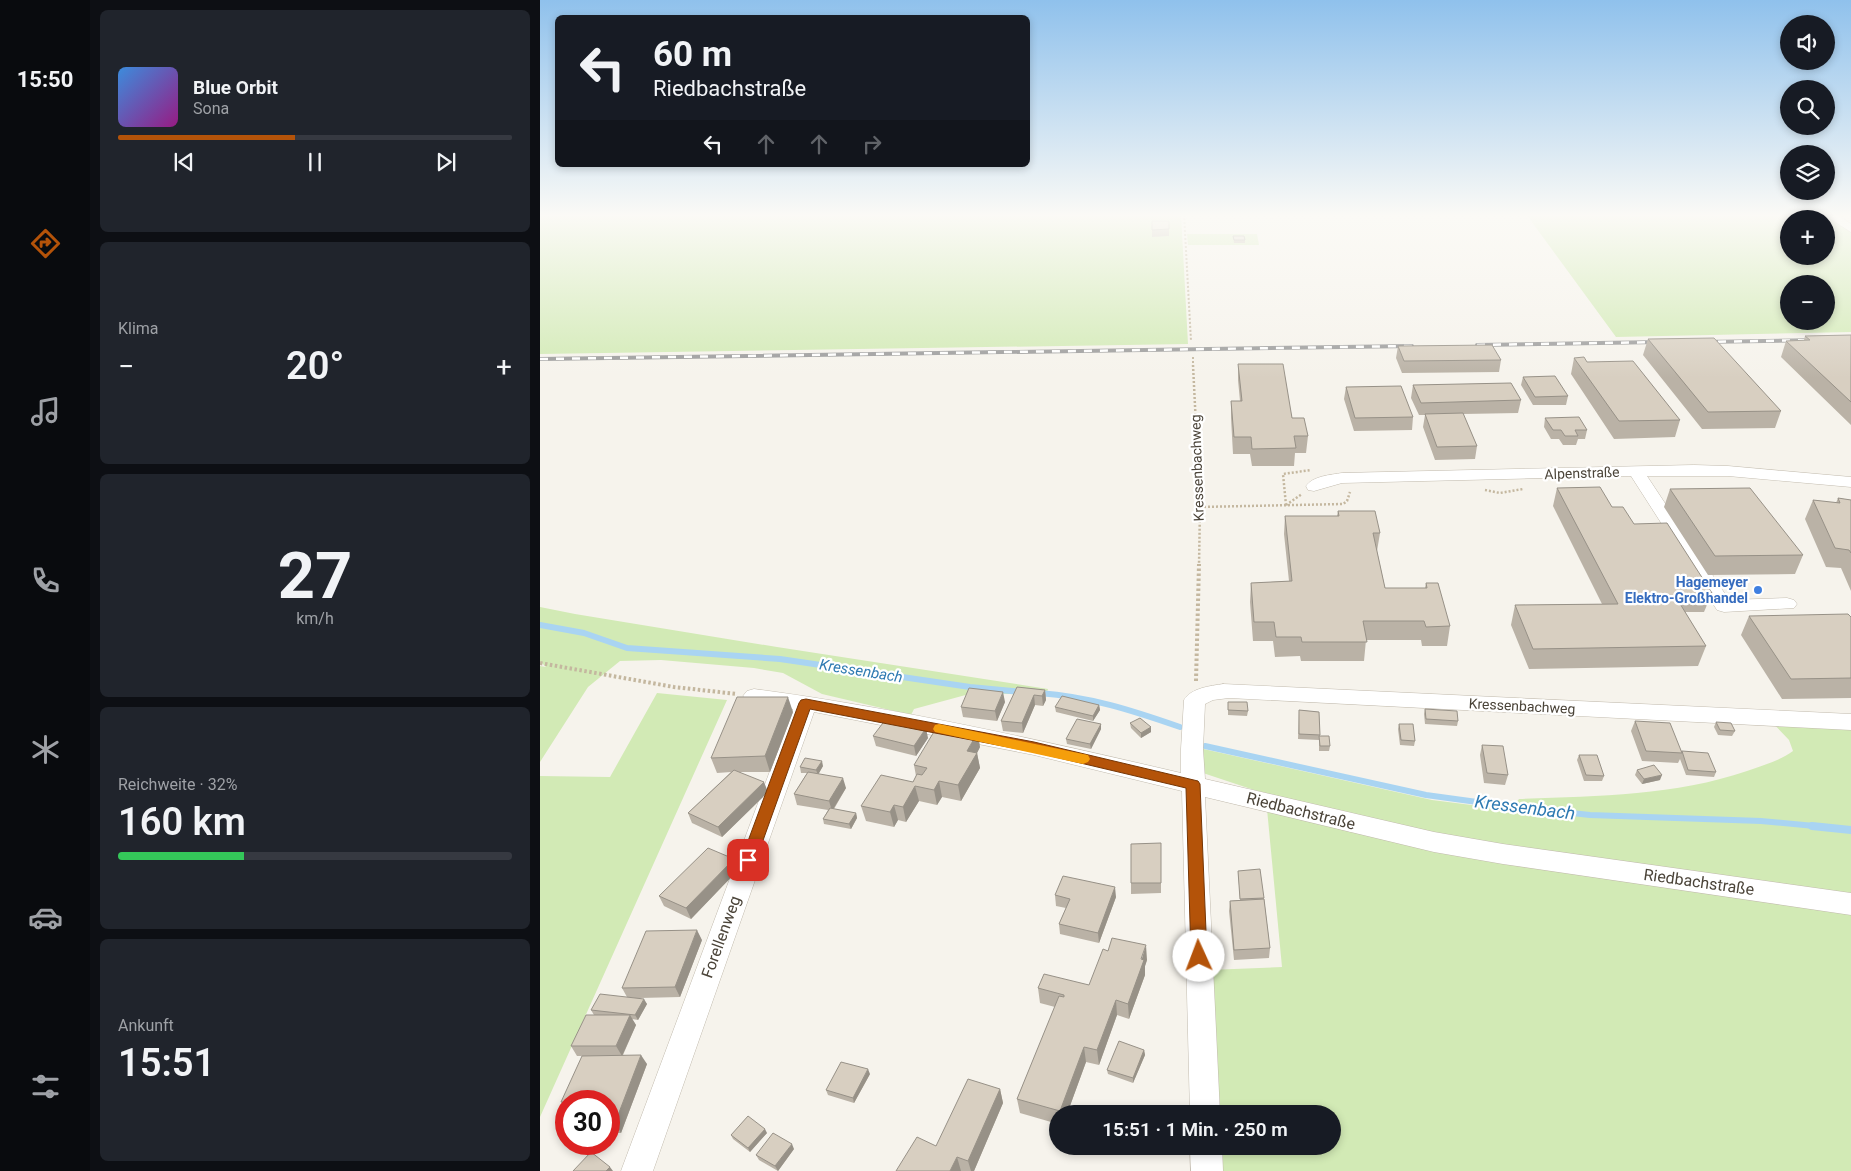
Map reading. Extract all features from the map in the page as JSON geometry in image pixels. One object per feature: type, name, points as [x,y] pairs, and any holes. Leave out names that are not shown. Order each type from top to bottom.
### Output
[{"type":"street","name":"Alpenstraße","points":[[1314,486],[1328,480],[1342,478],[1636,471],[1728,471],[1851,482]]},
{"type":"street","points":[[1636,471],[1724,606],[1787,604]]},
{"type":"street","name":"Kressenbachweg","points":[[1195,700],[1204,694],[1241,692],[1851,722]]},
{"type":"street","name":"Riedbachstraße","points":[[754,696],[806,703],[1034,747],[1434,842],[1503,854],[1851,904]]},
{"type":"street","points":[[1195,700],[1192,749],[1205,1105]]},
{"type":"street","name":"Forellenweg","points":[[637,1171],[806,703]]},
{"type":"street","points":[[1206,1155],[1207,1171]]},
{"type":"path","points":[[1187,269],[1190,341]]},
{"type":"path","name":"Kressenbachweg","points":[[1193,356],[1200,507],[1195,700]]},
{"type":"path","points":[[1200,507],[1286,505]]},
{"type":"path","points":[[540,663],[674,687],[754,696]]},
{"type":"green space","points":[[540,269],[1184,269],[1188,344],[540,354]]},
{"type":"green space","points":[[1566,269],[1851,269],[1851,332],[1616,337]]},
{"type":"green space","points":[[540,607],[777,647],[1048,689],[1046,695],[973,693],[914,709],[911,715],[822,694],[783,673],[754,668],[661,660],[620,661],[588,687],[540,762],[540,666],[546,667],[540,661]]},
{"type":"green space","points":[[657,693],[727,700],[540,1117],[540,776],[610,777]]},
{"type":"green space","points":[[1770,720],[1851,725],[1851,895],[1455,839],[1254,790],[1203,773],[1199,748],[1432,800],[1511,810],[1519,799],[1663,790],[1691,786],[1759,767],[1793,751],[1789,740]]},
{"type":"green space","points":[[1267,809],[1851,911],[1851,1171],[1219,1171],[1218,1155],[1341,1155],[1341,1105],[1216,1105],[1209,970],[1282,967]]},
{"type":"building","points":[[1851,335],[1851,402],[1786,341],[1810,340],[1805,336]]},
{"type":"building","points":[[1714,338],[1781,411],[1708,412],[1648,339]]},
{"type":"building","points":[[1492,345],[1501,360],[1404,361],[1398,346]]},
{"type":"building","points":[[1584,357],[1587,362],[1633,361],[1680,420],[1619,421],[1574,358]]},
{"type":"building","points":[[1238,364],[1283,364],[1292,418],[1304,418],[1308,436],[1294,436],[1296,448],[1252,449],[1251,437],[1234,437],[1231,401],[1242,401]]},
{"type":"building","points":[[1555,376],[1568,396],[1535,397],[1523,377]]},
{"type":"building","points":[[1511,383],[1521,400],[1421,403],[1413,385]]},
{"type":"building","points":[[1401,386],[1413,417],[1355,418],[1346,387]]},
{"type":"building","points":[[1463,413],[1477,446],[1437,447],[1425,414]]},
{"type":"building","points":[[1579,417],[1587,430],[1575,430],[1578,436],[1565,436],[1561,430],[1553,430],[1545,418]]},
{"type":"building","points":[[1600,487],[1612,507],[1623,507],[1634,524],[1667,523],[1712,593],[1674,594],[1706,646],[1533,649],[1515,605],[1618,604],[1557,488]]},
{"type":"building","points":[[1750,488],[1803,555],[1715,556],[1670,489]]},
{"type":"building","points":[[1838,498],[1851,500],[1851,553],[1849,550],[1835,548],[1813,500],[1840,503]]},
{"type":"building","points":[[1338,511],[1375,511],[1380,533],[1373,533],[1385,588],[1427,588],[1426,583],[1438,583],[1450,626],[1426,627],[1424,621],[1363,621],[1367,642],[1302,642],[1301,637],[1276,637],[1274,622],[1254,622],[1251,583],[1292,581],[1285,516],[1339,516]]},
{"type":"building","points":[[1848,614],[1851,617],[1851,678],[1791,679],[1749,616]]},
{"type":"building","points":[[1017,687],[1045,690],[1042,696],[1034,695],[1022,723],[1001,721]]},
{"type":"building","points":[[969,688],[1003,692],[995,711],[961,707]]},
{"type":"building","points":[[1062,696],[1099,705],[1093,716],[1055,707]]},
{"type":"building","points":[[737,697],[788,697],[765,756],[711,758]]},
{"type":"building","points":[[1228,702],[1247,702],[1248,711],[1228,710]]},
{"type":"building","points":[[1425,709],[1457,711],[1458,721],[1426,719]]},
{"type":"building","points":[[1299,710],[1319,712],[1320,735],[1299,734]]},
{"type":"building","points":[[1140,718],[1151,727],[1141,733],[1130,723]]},
{"type":"building","points":[[886,719],[926,728],[914,746],[873,736]]},
{"type":"building","points":[[1077,719],[1101,724],[1090,744],[1066,739]]},
{"type":"building","points":[[1635,721],[1670,723],[1682,753],[1646,751]]},
{"type":"building","points":[[1716,722],[1731,723],[1735,731],[1720,730]]},
{"type":"building","points":[[1399,724],[1413,724],[1415,741],[1401,740]]},
{"type":"building","points":[[938,725],[978,732],[967,751],[977,753],[958,785],[939,781],[934,790],[915,786],[903,807],[894,805],[890,812],[861,806],[881,775],[913,782],[917,774],[922,775],[927,768],[914,765]]},
{"type":"building","points":[[1319,736],[1329,736],[1330,746],[1320,746]]},
{"type":"building","points":[[1482,745],[1503,746],[1508,775],[1487,773]]},
{"type":"building","points":[[1682,751],[1708,753],[1716,772],[1688,770]]},
{"type":"building","points":[[1579,755],[1597,755],[1604,776],[1586,775]]},
{"type":"building","points":[[805,758],[822,761],[816,770],[800,767]]},
{"type":"building","points":[[1654,765],[1662,775],[1644,779],[1637,770]]},
{"type":"building","points":[[734,770],[764,782],[718,827],[688,813]]},
{"type":"building","points":[[808,772],[843,778],[829,801],[794,794]]},
{"type":"building","points":[[830,808],[856,813],[849,824],[823,819]]},
{"type":"building","points":[[1161,843],[1161,883],[1131,883],[1131,844]]},
{"type":"building","points":[[708,848],[734,859],[686,908],[659,896]]},
{"type":"building","points":[[1260,869],[1264,898],[1240,899],[1238,871]]},
{"type":"building","points":[[1063,876],[1115,887],[1098,933],[1059,924],[1070,899],[1055,895]]},
{"type":"building","points":[[1264,899],[1270,948],[1234,950],[1230,901]]},
{"type":"building","points":[[697,930],[675,987],[622,988],[646,931]]},
{"type":"building","points":[[1112,938],[1146,945],[1141,959],[1144,960],[1128,1004],[1116,1000],[1097,1050],[1084,1047],[1062,1105],[1049,1105],[1049,1108],[1017,1099],[1059,996],[1064,997],[1064,995],[1038,988],[1044,974],[1089,985],[1103,949],[1108,951]]},
{"type":"building","points":[[600,994],[644,999],[635,1015],[591,1010]]},
{"type":"building","points":[[586,1015],[630,1015],[616,1046],[571,1046]]},
{"type":"building","points":[[1119,1041],[1144,1050],[1133,1078],[1107,1070]]},
{"type":"building","points":[[641,1055],[620,1110],[620,1090],[566,1090],[582,1056]]},
{"type":"building","points":[[841,1062],[868,1069],[853,1098],[826,1090]]},
{"type":"building","points":[[968,1079],[1000,1089],[968,1161],[957,1157],[950,1171],[896,1171],[917,1137],[936,1146]]},
{"type":"building","points":[[748,1116],[765,1129],[748,1148],[731,1135]]},
{"type":"building","points":[[773,1133],[792,1144],[775,1166],[756,1155]]},
{"type":"building","points":[[588,1155],[595,1155],[610,1167],[606,1171],[573,1171]]},
{"type":"waterway","name":"Kressenbach","points":[[540,625],[584,633],[627,648],[780,659],[970,687],[1022,692]]},
{"type":"waterway","name":"Kressenbach","points":[[1039,693],[1111,705],[1180,727]]},
{"type":"waterway","name":"Kressenbach","points":[[1205,746],[1426,795],[1499,805],[1590,815],[1761,821],[1825,827]]},
{"type":"waterway","name":"Kressenbach","points":[[1812,826],[1851,830]]},
{"type":"railway","points":[[1702,342],[1817,340]]},
{"type":"railway","points":[[1477,345],[1660,342]]},
{"type":"railway","points":[[540,359],[1412,346]]},
{"type":"slow traffic","points":[[939,729],[1034,747],[1083,759]]},
{"type":"place","name":"Hagemeyer Elektro-Großhandel","points":[[1758,590]]},
{"type":"route","points":[[748,860],[806,703],[1034,747],[1193,784],[1199,956]]}]
